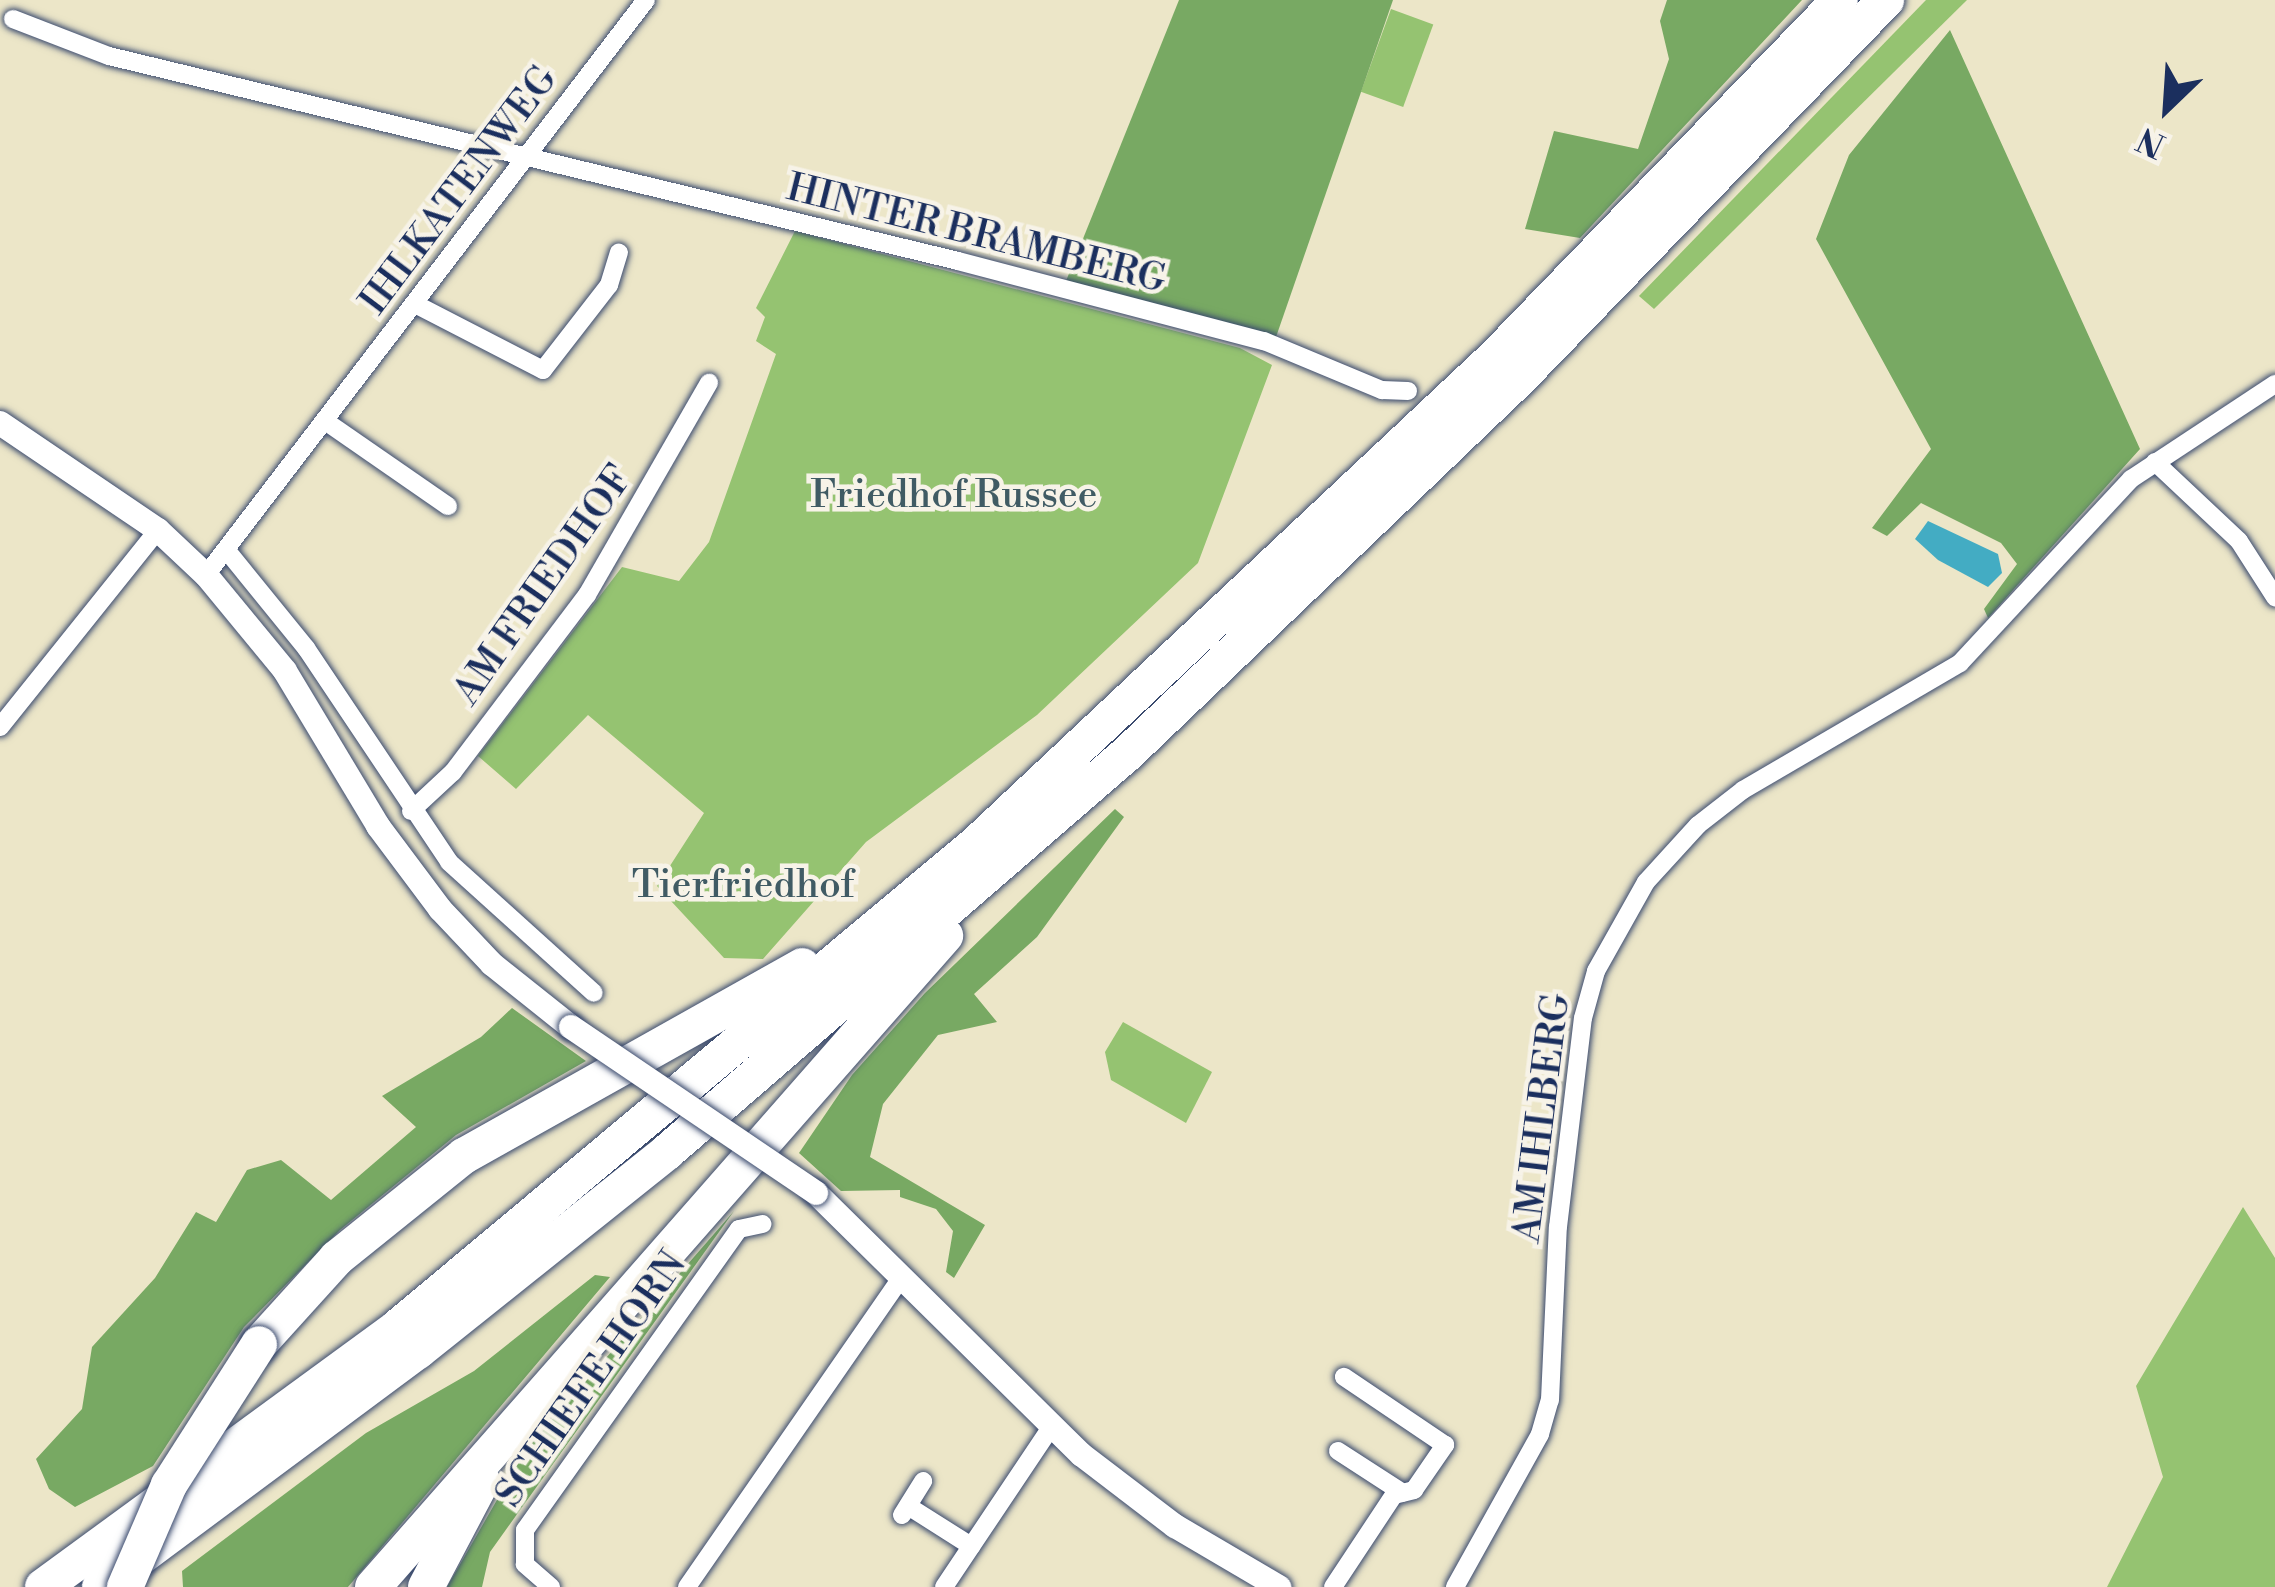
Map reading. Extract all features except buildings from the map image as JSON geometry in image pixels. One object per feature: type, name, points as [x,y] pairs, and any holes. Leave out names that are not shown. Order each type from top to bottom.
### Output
[{"type":"highway","points":[[43,1587],[398,1326],[988,855],[1496,356],[1840,0]]},
{"type":"highway","points":[[100,1587],[525,1267],[1505,393],[1886,0]]},
{"type":"highway","points":[[125,1587],[169,1485],[259,1343],[337,1258],[464,1156],[765,992],[988,855]]},
{"type":"highway","points":[[373,1587],[520,1416],[893,1002],[988,855]]},
{"type":"highway","points":[[427,1587],[520,1416]]},
{"type":"street","name":"IHLKATENWEG","points":[[206,575],[328,423],[521,160],[646,0]]},
{"type":"street","name":"HINTER BRAMBERG","points":[[13,19],[109,56],[521,160],[958,261],[1264,341],[1382,390],[1408,391]]},
{"type":"street","points":[[415,304],[542,370],[609,285],[619,251]]},
{"type":"street","name":"AM FRIEDHOF","points":[[410,811],[453,772],[587,595],[709,383]]},
{"type":"street","name":"AM IHLBERG","points":[[1455,1587],[1540,1434],[1550,1400],[1577,1050],[1596,970],[1623,916],[1668,855],[1743,790],[1960,663],[2155,461],[2275,384]]},
{"type":"street","points":[[0,423],[158,530],[206,575],[285,671],[378,826],[440,909],[492,964],[572,1027],[816,1193],[1052,1427],[1175,1526],[1279,1587]]},
{"type":"street","points":[[328,423],[448,506]]},
{"type":"street","points":[[2155,461],[2239,541],[2275,597]]},
{"type":"street","points":[[0,727],[158,530]]},
{"type":"street","points":[[228,553],[306,648],[410,811],[449,862],[594,993]]},
{"type":"street","name":"SCHIEFE HORN","points":[[550,1587],[525,1564],[525,1530],[740,1229],[762,1224]]},
{"type":"street","points":[[687,1587],[902,1277]]},
{"type":"street","points":[[1334,1587],[1394,1495],[1414,1490],[1445,1444],[1344,1377]]},
{"type":"street","points":[[944,1587],[1052,1427]]},
{"type":"street","points":[[1338,1451],[1403,1492]]},
{"type":"street","points":[[923,1481],[905,1510],[971,1546]]},
{"type":"green space","points":[[1179,0],[1393,0],[1276,337],[1066,281]]},
{"type":"green space","points":[[1667,0],[1802,0],[1580,238],[1525,229],[1554,131],[1638,149],[1669,59],[1660,21]]},
{"type":"green space","points":[[1926,0],[1967,0],[1654,309],[1639,296]]},
{"type":"green space","points":[[1391,9],[1433,24],[1403,107],[1361,92]]},
{"type":"green space","points":[[1950,30],[2140,449],[1988,618],[1984,609],[2017,564],[2001,543],[1921,503],[1887,536],[1872,528],[1931,449],[1816,239],[1849,155]]},
{"type":"green space","name":"Friedhof Russee","points":[[795,231],[1240,348],[1272,365],[1198,563],[1037,715],[866,842],[763,959],[724,958],[657,886],[704,813],[588,715],[516,789],[478,756],[622,567],[679,581],[709,542],[776,354],[756,341],[765,317],[756,308]]},
{"type":"green space","points":[[1115,809],[1124,817],[1037,937],[974,994],[997,1022],[938,1035],[883,1104],[870,1157],[985,1225],[954,1278],[946,1272],[953,1231],[936,1209],[900,1197],[900,1190],[841,1191],[799,1153],[852,1075],[925,993]]},
{"type":"green space","points":[[512,1008],[586,1061],[456,1135],[340,1230],[244,1327],[153,1466],[75,1507],[49,1489],[36,1459],[82,1409],[92,1347],[155,1278],[196,1212],[216,1222],[247,1170],[281,1160],[331,1200],[416,1127],[382,1096],[481,1037]]},
{"type":"green space","points":[[1123,1022],[1212,1072],[1186,1123],[1111,1080],[1105,1052]]},
{"type":"green space","points":[[2243,1207],[2275,1258],[2275,1587],[2107,1587],[2163,1477],[2136,1386]]},
{"type":"green space","points":[[734,1211],[490,1552],[482,1587],[447,1587],[525,1451]]},
{"type":"green space","points":[[595,1275],[610,1277],[348,1587],[183,1587],[182,1571],[366,1433],[474,1371]]},
{"type":"water","points":[[1928,521],[1998,554],[2002,573],[1988,587],[1938,560],[1915,539]]},
{"type":"park label","name":"Tierfriedhof","points":[[743,886]]}]
